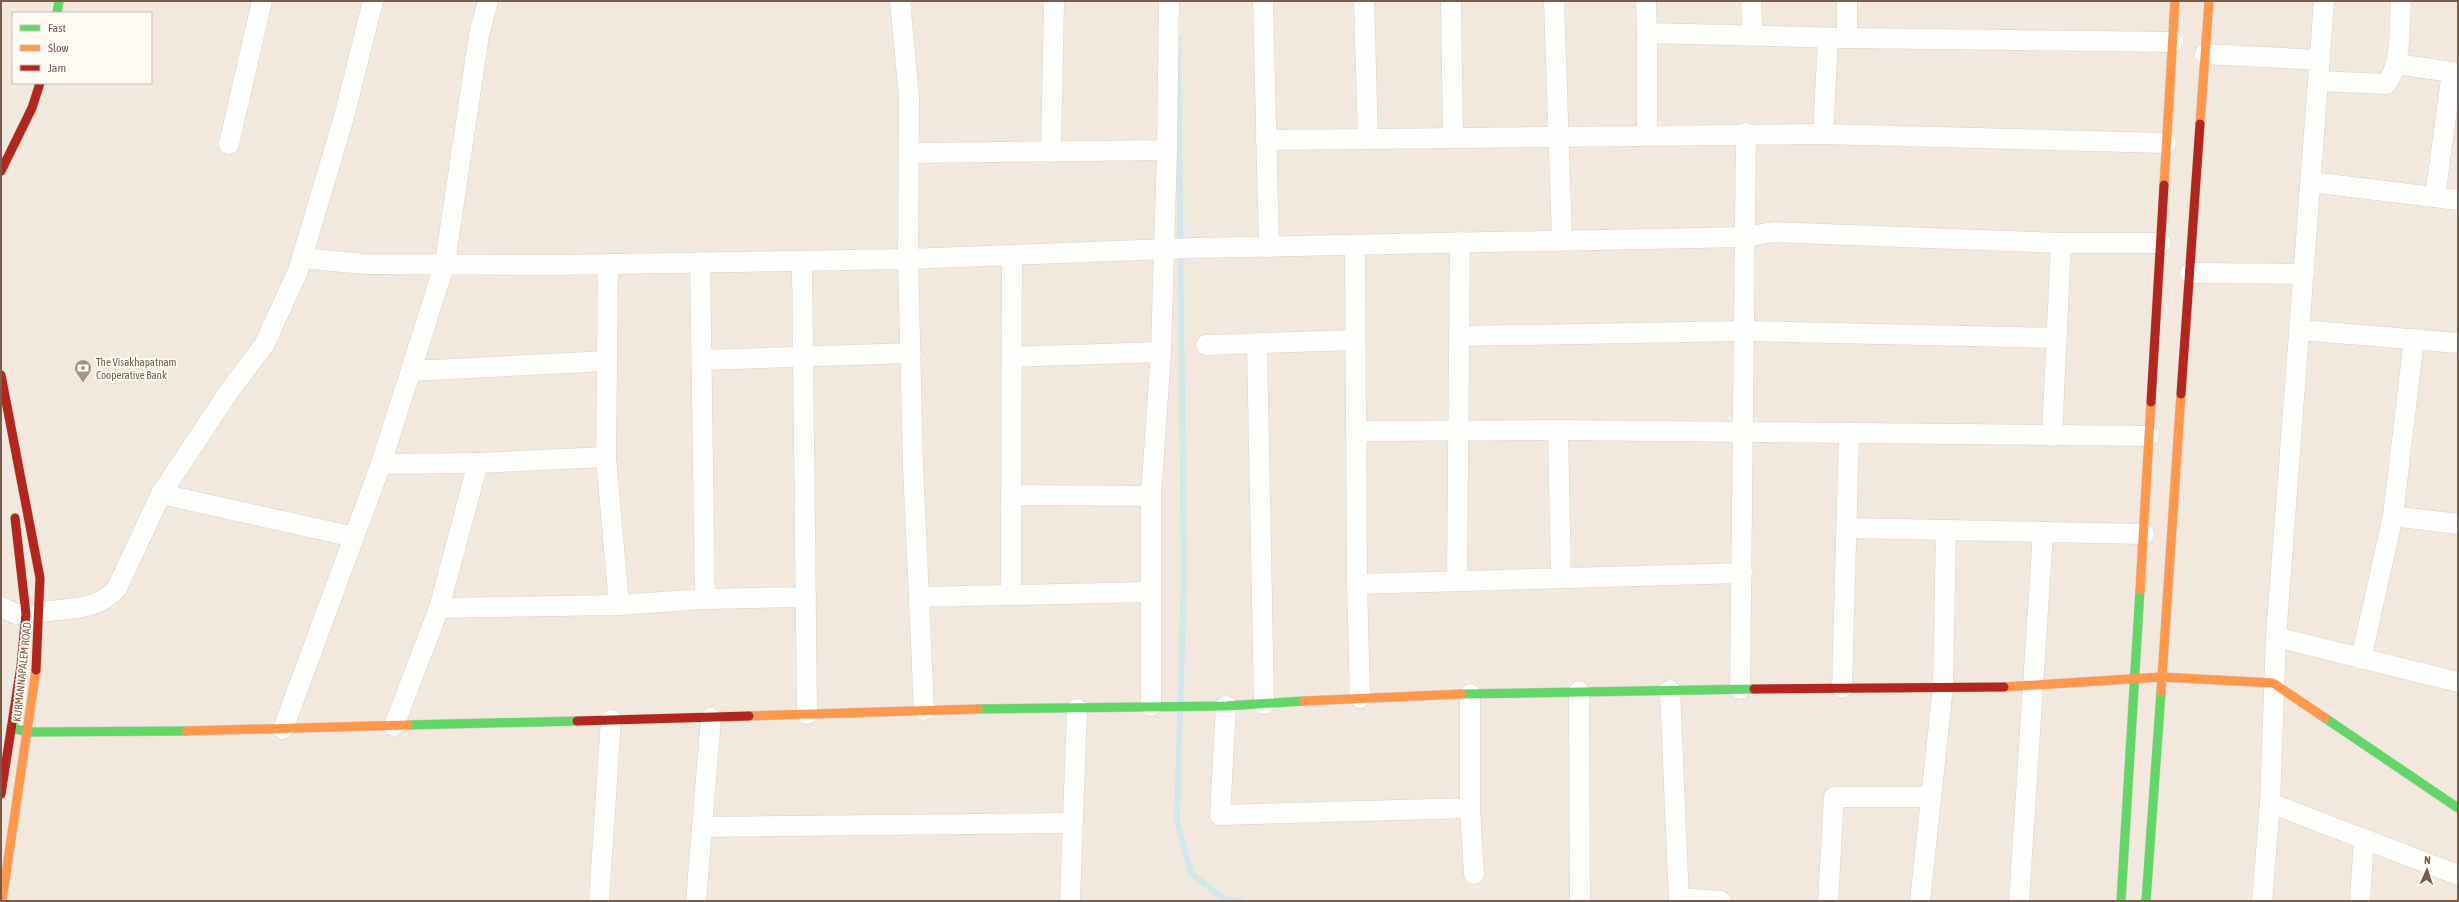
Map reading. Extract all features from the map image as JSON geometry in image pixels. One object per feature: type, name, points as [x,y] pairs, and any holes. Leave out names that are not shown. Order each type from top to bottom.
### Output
[{"type":"street","points":[[57,12],[59,1]]},
{"type":"street","points":[[229,144],[262,1]]},
{"type":"street","points":[[1,607],[16,614],[99,604],[109,598],[117,588],[161,494],[230,390],[264,345],[298,271],[344,117],[374,1]]},
{"type":"street","points":[[283,729],[381,464],[446,263],[479,35],[488,1]]},
{"type":"street","points":[[900,1],[909,97],[908,259],[924,710]]},
{"type":"street","points":[[1051,152],[1054,1]]},
{"type":"street","points":[[1161,706],[1151,592],[1151,496],[1168,249],[1167,150],[1169,1]]},
{"type":"street","points":[[1263,1],[1269,247]]},
{"type":"street","points":[[1364,1],[1368,139]]},
{"type":"street","points":[[1451,1],[1453,138]]},
{"type":"street","points":[[1554,1],[1562,240]]},
{"type":"street","points":[[1646,1],[1647,134]]},
{"type":"street","points":[[1751,1],[1752,36]]},
{"type":"street","points":[[1823,134],[1837,38],[1847,1]]},
{"type":"street","points":[[2121,901],[2136,679],[2148,436],[2175,1]]},
{"type":"street","points":[[2146,901],[2209,1]]},
{"type":"street","points":[[2262,901],[2270,803],[2273,683],[2276,637],[2324,1]]},
{"type":"street","points":[[2318,81],[2386,84],[2393,75],[2396,64],[2401,1]]},
{"type":"street","points":[[1647,33],[1837,38],[2172,42]]},
{"type":"street","points":[[2205,54],[2320,60]]},
{"type":"street","points":[[2396,64],[2455,72],[2435,196]]},
{"type":"street","points":[[1,172],[32,108],[40,84]]},
{"type":"street","points":[[1266,140],[1559,137],[1746,133],[2166,143]]},
{"type":"street","points":[[1740,689],[1744,432],[1746,133]]},
{"type":"street","points":[[909,153],[1167,150]]},
{"type":"street","points":[[2311,182],[2458,200]]},
{"type":"street","points":[[302,258],[364,264],[608,264],[802,261],[908,259],[1191,248],[1745,237],[1773,232],[2061,243],[2161,243]]},
{"type":"street","points":[[1457,581],[1460,242]]},
{"type":"street","points":[[2052,436],[2061,243]]},
{"type":"street","points":[[1355,245],[1357,584],[1360,698]]},
{"type":"street","points":[[1011,594],[1012,255]]},
{"type":"street","points":[[802,261],[807,714]]},
{"type":"street","points":[[700,262],[703,360],[704,599]]},
{"type":"street","points":[[608,264],[606,458],[619,605]]},
{"type":"street","points":[[2190,273],[2304,274]]},
{"type":"street","points":[[2300,330],[2414,338],[2458,343]]},
{"type":"street","points":[[1460,336],[1745,332],[2056,338]]},
{"type":"street","points":[[2361,659],[2393,516],[2414,338]]},
{"type":"street","points":[[1206,345],[1356,340]]},
{"type":"street","points":[[1257,343],[1264,704]]},
{"type":"street","points":[[1012,356],[1161,352]]},
{"type":"street","points":[[703,360],[911,353]]},
{"type":"street","points":[[411,371],[607,361]]},
{"type":"street","name":"KURMANNAPALEM ROAD","points":[[1,375],[40,578],[33,613],[38,654],[28,732],[2,901]]},
{"type":"street","points":[[1356,431],[1558,430],[2148,436]]},
{"type":"street","points":[[1558,430],[1561,578]]},
{"type":"street","points":[[1842,688],[1848,433]]},
{"type":"street","points":[[381,464],[478,463],[606,458]]},
{"type":"street","points":[[394,726],[439,608],[478,463]]},
{"type":"street","points":[[161,494],[354,537]]},
{"type":"street","points":[[1011,495],[1151,496]]},
{"type":"street","points":[[1,794],[11,728],[33,613],[12,506]]},
{"type":"street","points":[[2393,516],[2458,524]]},
{"type":"street","points":[[1846,528],[2144,534]]},
{"type":"street","points":[[1920,901],[1943,687],[1946,530]]},
{"type":"street","points":[[2019,901],[2043,532]]},
{"type":"street","points":[[1357,584],[1742,573]]},
{"type":"street","points":[[919,597],[1151,592]]},
{"type":"street","points":[[439,608],[619,605],[704,599],[806,597]]},
{"type":"street","points":[[2276,637],[2458,682]]},
{"type":"street","points":[[11,728],[28,732],[283,729],[711,718],[924,710],[1226,706],[1360,698],[1579,691],[2034,686],[2161,677],[2273,683],[2458,808]]},
{"type":"street","points":[[1670,690],[1679,900],[1721,901]]},
{"type":"street","points":[[1579,691],[1580,901]]},
{"type":"street","points":[[1470,694],[1470,808],[1474,874]]},
{"type":"street","points":[[1226,706],[1220,815],[1470,808]]},
{"type":"street","points":[[1070,901],[1077,709]]},
{"type":"street","points":[[696,901],[711,718]]},
{"type":"street","points":[[599,901],[611,720]]},
{"type":"street","points":[[1828,901],[1834,797],[1931,797]]},
{"type":"street","points":[[2270,803],[2458,875]]},
{"type":"street","points":[[702,827],[1073,823]]},
{"type":"street","points":[[2360,901],[2364,839]]},
{"type":"shaded area","points":[[1,1],[2458,1],[2458,901],[1,901]]},
{"type":"waterway","points":[[1178,37],[1184,573],[1177,821],[1191,873],[1224,899],[1241,901]]},
{"type":"traffic: fast","points":[[57,12],[59,1]]},
{"type":"traffic: fast","points":[[2121,901],[2140,590]]},
{"type":"traffic: fast","points":[[1462,694],[1754,689]]},
{"type":"traffic: fast","points":[[2146,901],[2161,692]]},
{"type":"traffic: fast","points":[[978,709],[1226,706],[1304,701]]},
{"type":"traffic: fast","points":[[2325,718],[2458,808]]},
{"type":"traffic: fast","points":[[408,725],[577,721]]},
{"type":"traffic: fast","points":[[11,728],[28,732],[186,731]]},
{"type":"traffic: slow","points":[[2164,185],[2175,1]]},
{"type":"traffic: slow","points":[[2200,124],[2209,1]]},
{"type":"traffic: slow","points":[[2161,692],[2181,394]]},
{"type":"traffic: slow","points":[[2140,590],[2151,402]]},
{"type":"traffic: slow","points":[[2,901],[36,670]]},
{"type":"traffic: slow","points":[[2004,687],[2161,677],[2273,683],[2325,718]]},
{"type":"traffic: slow","points":[[1304,701],[1462,694]]},
{"type":"traffic: slow","points":[[749,716],[978,709]]},
{"type":"traffic: slow","points":[[186,731],[408,725]]},
{"type":"traffic: jam","points":[[1,171],[32,108],[40,84]]},
{"type":"traffic: jam","points":[[2181,394],[2200,124]]},
{"type":"traffic: jam","points":[[2151,402],[2164,185]]},
{"type":"traffic: jam","points":[[1,375],[40,578],[36,670]]},
{"type":"traffic: jam","points":[[1,794],[21,666],[26,614],[15,518]]},
{"type":"traffic: jam","points":[[1754,689],[2004,687]]},
{"type":"traffic: jam","points":[[577,721],[749,716]]},
{"type":"place","name":"The Visakhapatnam Cooperative Bank","points":[[83,383]]}]
